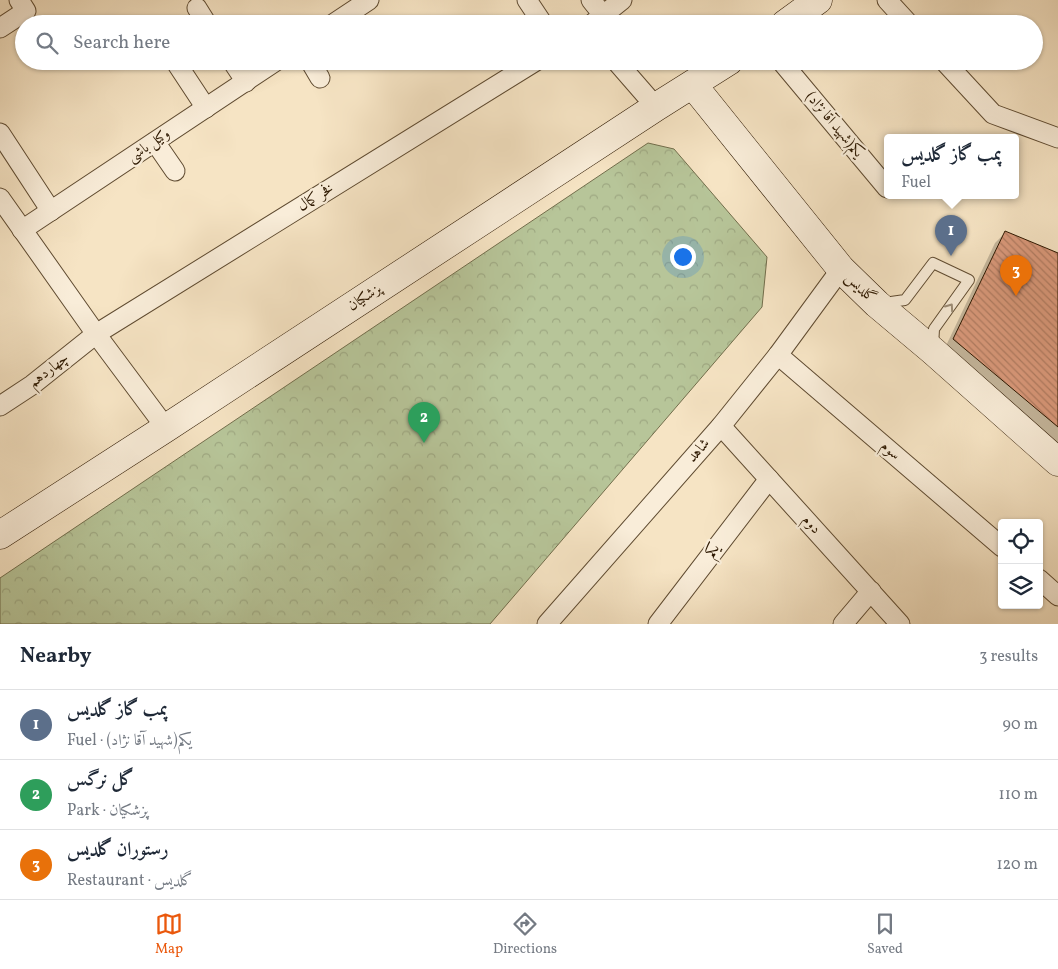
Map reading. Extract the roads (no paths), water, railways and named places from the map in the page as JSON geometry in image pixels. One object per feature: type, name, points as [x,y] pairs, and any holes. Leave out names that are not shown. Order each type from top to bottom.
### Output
[{"type":"street","points":[[20,0],[26,11],[20,15]]},
{"type":"street","points":[[346,15],[369,0]]},
{"type":"street","points":[[527,0],[537,15]]},
{"type":"street","points":[[591,0],[597,15]]},
{"type":"street","points":[[603,15],[622,0]]},
{"type":"street","points":[[797,15],[818,0]]},
{"type":"street","points":[[887,0],[901,15]]},
{"type":"street","points":[[197,8],[201,15]]},
{"type":"street","points":[[0,28],[15,18]]},
{"type":"street","points":[[181,70],[206,108]]},
{"type":"street","points":[[238,70],[246,82]]},
{"type":"street","name":"وکیل باشی","points":[[22,230],[263,70]]},
{"type":"street","points":[[315,70],[320,78]]},
{"type":"street","name":"فخر کمال","points":[[96,334],[521,70]]},
{"type":"street","points":[[624,70],[656,107]]},
{"type":"street","name":"پزشکیان","points":[[0,535],[656,107],[716,70]]},
{"type":"street","name":"یکم(شهید آقا نژاد)","points":[[788,70],[884,185]]},
{"type":"street","points":[[952,70],[993,114],[1058,138]]},
{"type":"street","name":"گلدیس","points":[[693,85],[841,269],[877,304],[1058,462]]},
{"type":"street","points":[[0,133],[51,211]]},
{"type":"street","points":[[155,142],[175,171]]},
{"type":"street","points":[[0,198],[96,334],[166,428]]},
{"type":"street","name":"شاهد","points":[[547,624],[721,426],[778,354],[841,269]]},
{"type":"street","name":"چهاردهم","points":[[0,406],[32,385],[96,334]]},
{"type":"street","name":"سوم","points":[[778,354],[998,544]]},
{"type":"street","name":"دوم","points":[[721,426],[900,624]]},
{"type":"street","name":"یکم","points":[[658,624],[769,479]]},
{"type":"street","points":[[1043,583],[1058,596]]},
{"type":"street","points":[[843,624],[871,591]]},
{"type":"lane","points":[[877,304],[905,300],[933,264],[969,280],[934,329],[933,351]]},
{"type":"place","name":"پمب گاز گلدیس","points":[[951,256]]},
{"type":"place","name":"رستوران گلدیس","points":[[1016,296]]},
{"type":"place","name":"گل نرگس","points":[[424,443]]}]
